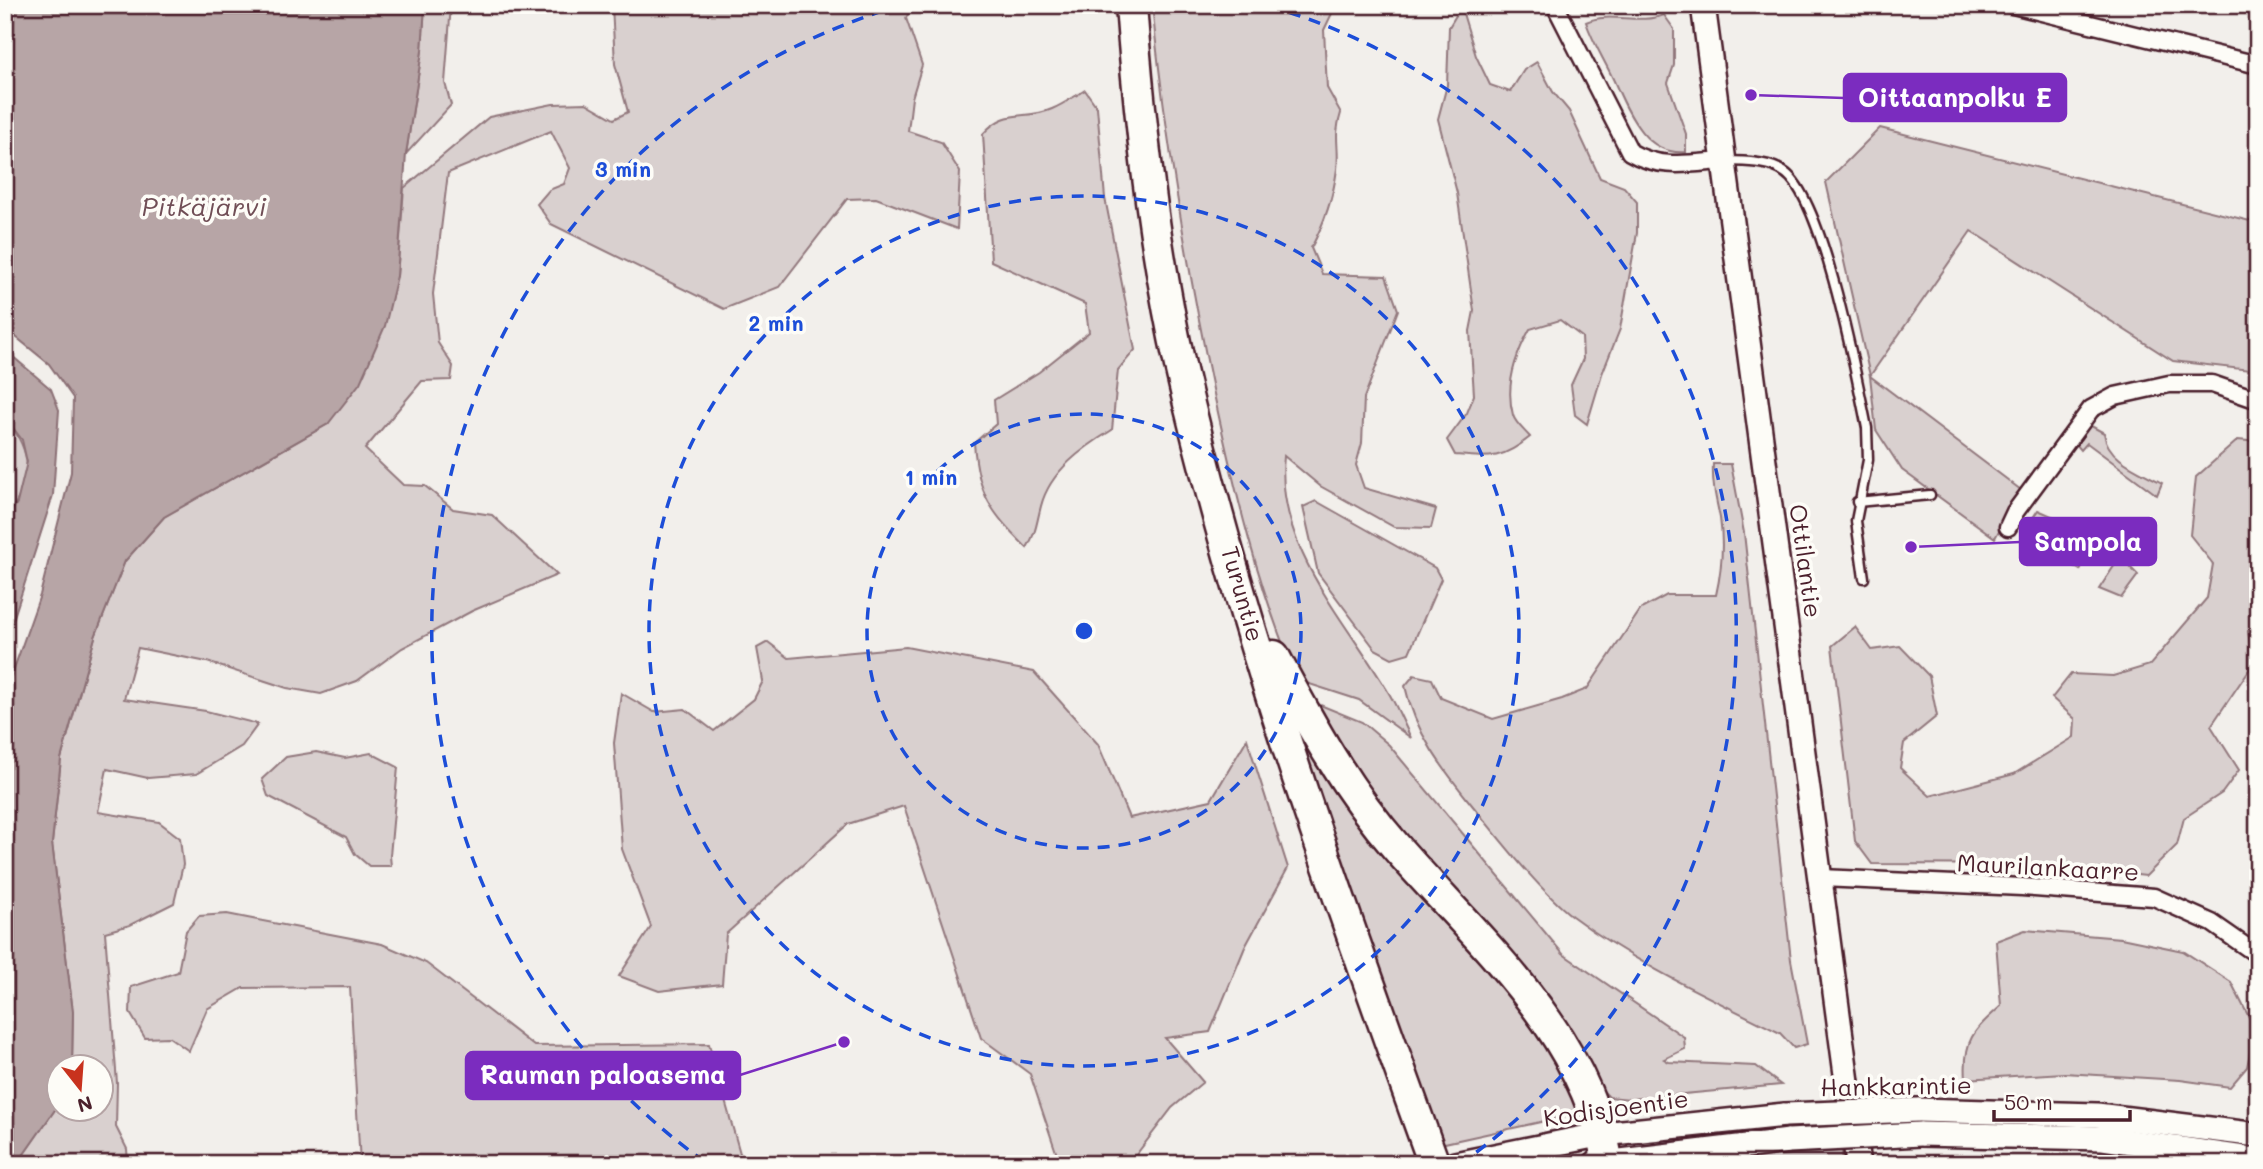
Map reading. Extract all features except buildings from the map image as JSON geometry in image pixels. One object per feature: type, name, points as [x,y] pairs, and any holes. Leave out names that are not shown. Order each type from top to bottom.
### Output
[{"type":"highway","name":"Turuntie","points":[[1131,5],[1139,120],[1181,370],[1238,588],[1333,882],[1434,1164]]},
{"type":"highway","points":[[1238,588],[1310,723],[1351,791],[1396,847],[1484,942],[1546,1015],[1573,1062],[1603,1156]]},
{"type":"main road","name":"Ottilantie","points":[[1703,5],[1858,1164]]},
{"type":"main road","name":"Hankkarintie","points":[[1785,1115],[1918,1111],[2097,1115],[2258,1135]]},
{"type":"main road","name":"Kodisjoentie","points":[[1603,1156],[1785,1115]]},
{"type":"main road","name":"Hankkarintie","points":[[1789,1141],[1920,1134],[2103,1138],[2258,1160]]},
{"type":"main road","name":"Kodisjoentie","points":[[1464,1161],[1603,1156],[1789,1141]]},
{"type":"street","points":[[1555,5],[1630,152],[1647,162],[1663,165],[1724,161]]},
{"type":"street","points":[[2013,5],[2258,65]]},
{"type":"street","points":[[2008,527],[2015,512],[2091,409],[2115,396],[2169,384],[2211,384],[2258,400]]},
{"type":"street","name":"Maurilankaarre","points":[[1821,878],[2022,887],[2154,897],[2212,923],[2258,954]]},
{"type":"lane","points":[[1724,161],[1758,163],[1784,171],[1799,186],[1818,230],[1867,428],[1868,460],[1857,502],[1856,521],[1864,578]]},
{"type":"lane","points":[[1857,502],[1930,495]]},
{"type":"shaded area","points":[[425,5],[451,5],[445,83],[451,105],[406,154],[422,51]]},
{"type":"shaded area","points":[[612,5],[913,5],[906,18],[922,65],[912,98],[908,131],[941,142],[960,172],[957,229],[876,198],[847,199],[779,287],[724,309],[551,224],[537,204],[549,190],[564,184],[570,168],[551,131],[448,173],[433,294],[438,343],[453,366],[451,380],[422,381],[365,449],[403,485],[425,486],[453,509],[492,515],[557,575],[472,611],[402,648],[357,681],[321,694],[287,688],[207,662],[138,648],[124,699],[206,711],[258,724],[242,746],[196,774],[148,778],[107,769],[98,812],[159,822],[180,838],[183,865],[174,903],[130,925],[105,932],[115,1054],[72,1054],[73,1012],[52,843],[61,759],[95,637],[125,561],[164,517],[328,424],[397,276],[404,188],[489,117],[553,104],[586,103],[614,119],[628,112],[615,64]]},
{"type":"shaded area","points":[[1152,5],[1336,5],[1324,30],[1327,88],[1341,113],[1337,129],[1338,161],[1328,210],[1311,248],[1322,274],[1386,276],[1398,310],[1364,398],[1362,443],[1356,465],[1364,488],[1436,509],[1431,528],[1394,527],[1320,486],[1284,456],[1284,490],[1302,553],[1335,611],[1390,695],[1411,738],[1359,700],[1297,680],[1283,645],[1239,503],[1204,346],[1170,151]]},
{"type":"shaded area","points":[[1461,7],[1476,56],[1490,85],[1510,92],[1524,70],[1537,62],[1553,92],[1569,111],[1600,178],[1624,187],[1637,202],[1637,233],[1620,329],[1602,374],[1587,424],[1575,415],[1571,385],[1583,359],[1582,337],[1560,320],[1530,329],[1516,360],[1510,393],[1514,418],[1530,437],[1503,454],[1487,457],[1455,455],[1447,440],[1467,413],[1474,395],[1470,331],[1474,311],[1457,193],[1438,119],[1447,85],[1449,27]]},
{"type":"shaded area","points":[[1664,15],[1674,29],[1674,65],[1668,83],[1686,134],[1686,152],[1659,147],[1640,130],[1625,106],[1586,22],[1605,18],[1644,19]]},
{"type":"shaded area","points":[[1085,90],[1097,107],[1105,198],[1135,350],[1118,370],[1112,430],[1079,453],[1052,482],[1045,493],[1035,532],[1027,548],[988,502],[979,477],[974,443],[996,424],[994,400],[1039,372],[1089,332],[1085,304],[991,261],[983,134],[1000,120],[1052,109]]},
{"type":"shaded area","points":[[1880,128],[2258,223],[2258,371],[2173,361],[1971,231],[1870,376],[1826,182]]},
{"type":"shaded area","points":[[1870,376],[2021,490],[1995,538],[1902,470],[1876,430]]},
{"type":"shaded area","points":[[5,417],[22,444],[27,468],[21,493],[5,521]]},
{"type":"shaded area","points":[[2082,421],[2104,433],[2111,451],[2118,458],[2162,483],[2157,495],[2087,443],[2081,450],[2069,436]]},
{"type":"shaded area","points":[[2238,440],[2258,442],[2258,620],[2248,631],[2253,664],[2211,726],[2239,770],[2222,793],[2184,818],[2177,845],[2146,876],[2045,865],[1872,864],[1855,841],[1832,646],[1855,627],[1872,650],[1900,646],[1929,676],[1937,716],[1904,743],[1900,768],[1930,796],[2014,774],[2074,737],[2075,719],[2052,698],[2071,674],[2113,676],[2150,665],[2207,598],[2213,564],[2190,535],[2196,477]]},
{"type":"shaded area","points":[[1713,464],[1731,464],[1744,533],[1791,960],[1807,1044],[1794,1048],[1780,1033],[1673,979],[1596,933],[1559,905],[1507,848],[1441,764],[1423,735],[1405,686],[1414,675],[1432,679],[1441,698],[1493,719],[1587,689],[1641,609],[1667,595],[1716,595],[1722,538]]},
{"type":"shaded area","points":[[1316,501],[1435,568],[1441,579],[1409,653],[1392,658],[1375,649],[1318,573],[1303,507]]},
{"type":"shaded area","points":[[2038,510],[2054,517],[2043,536],[2028,531],[2028,525]]},
{"type":"shaded area","points":[[2070,520],[2095,539],[2080,570],[2053,553],[2067,535],[2063,533]]},
{"type":"shaded area","points":[[2120,557],[2138,575],[2121,598],[2099,589]]},
{"type":"shaded area","points":[[768,642],[789,658],[906,647],[1034,672],[1098,744],[1129,818],[1211,800],[1247,739],[1288,868],[1245,947],[1210,1032],[1165,1038],[1203,1082],[1172,1108],[1129,1164],[1044,1164],[1057,1155],[1030,1074],[981,1038],[904,806],[848,824],[726,934],[722,984],[659,991],[619,976],[651,927],[622,849],[614,743],[621,693],[654,712],[685,709],[714,731],[754,699],[763,681],[757,648]]},
{"type":"shaded area","points":[[1313,702],[1362,722],[1389,745],[1563,954],[1684,1037],[1685,1049],[1664,1059],[1669,1062],[1756,1066],[1781,1085],[1630,1099],[1609,1097],[1370,802]]},
{"type":"shaded area","points":[[1297,729],[1347,808],[1380,853],[1525,1014],[1563,1075],[1574,1099],[1577,1114],[1440,1144]]},
{"type":"shaded area","points":[[316,752],[345,758],[371,753],[398,767],[391,866],[369,866],[355,854],[346,837],[268,796],[262,779],[286,757]]},
{"type":"shaded area","points":[[227,914],[382,944],[426,963],[534,1046],[709,1044],[743,1164],[360,1164],[350,987],[243,988],[207,1009],[189,1051],[169,1037],[145,1038],[130,1013],[131,987],[178,972],[186,931],[199,916]]},
{"type":"shaded area","points":[[2025,930],[2121,938],[2183,951],[2231,982],[2255,1029],[2247,1067],[2230,1087],[2180,1080],[2064,1073],[1966,1079],[1968,1045],[1983,1022],[2001,1006],[1996,941]]},
{"type":"shaded area","points":[[116,1070],[117,1083],[116,1127],[127,1149],[128,1164],[17,1164],[46,1123],[116,1124]]},
{"type":"shaded area","points":[[1842,1151],[1843,1164],[1690,1164],[1715,1159]]},
{"type":"water","name":"Pitkäjärvi","points":[[5,5],[425,5],[422,51],[406,154],[397,276],[385,326],[360,383],[328,424],[164,517],[125,561],[95,637],[61,759],[52,843],[73,1012],[72,1054],[46,1054],[46,1123],[17,1164],[5,1164],[5,694],[40,595],[71,472],[73,398],[49,364],[5,328]]},
{"type":"water","points":[[5,350],[51,389],[59,410],[53,495],[5,645],[5,521],[17,503],[27,462],[22,440],[5,417]]},
{"type":"place","name":"Oittaanpolku E","points":[[1751,95]]},
{"type":"place","name":"Sampola","points":[[1911,547]]},
{"type":"place","name":"Rauman paloasema","points":[[844,1042]]}]
